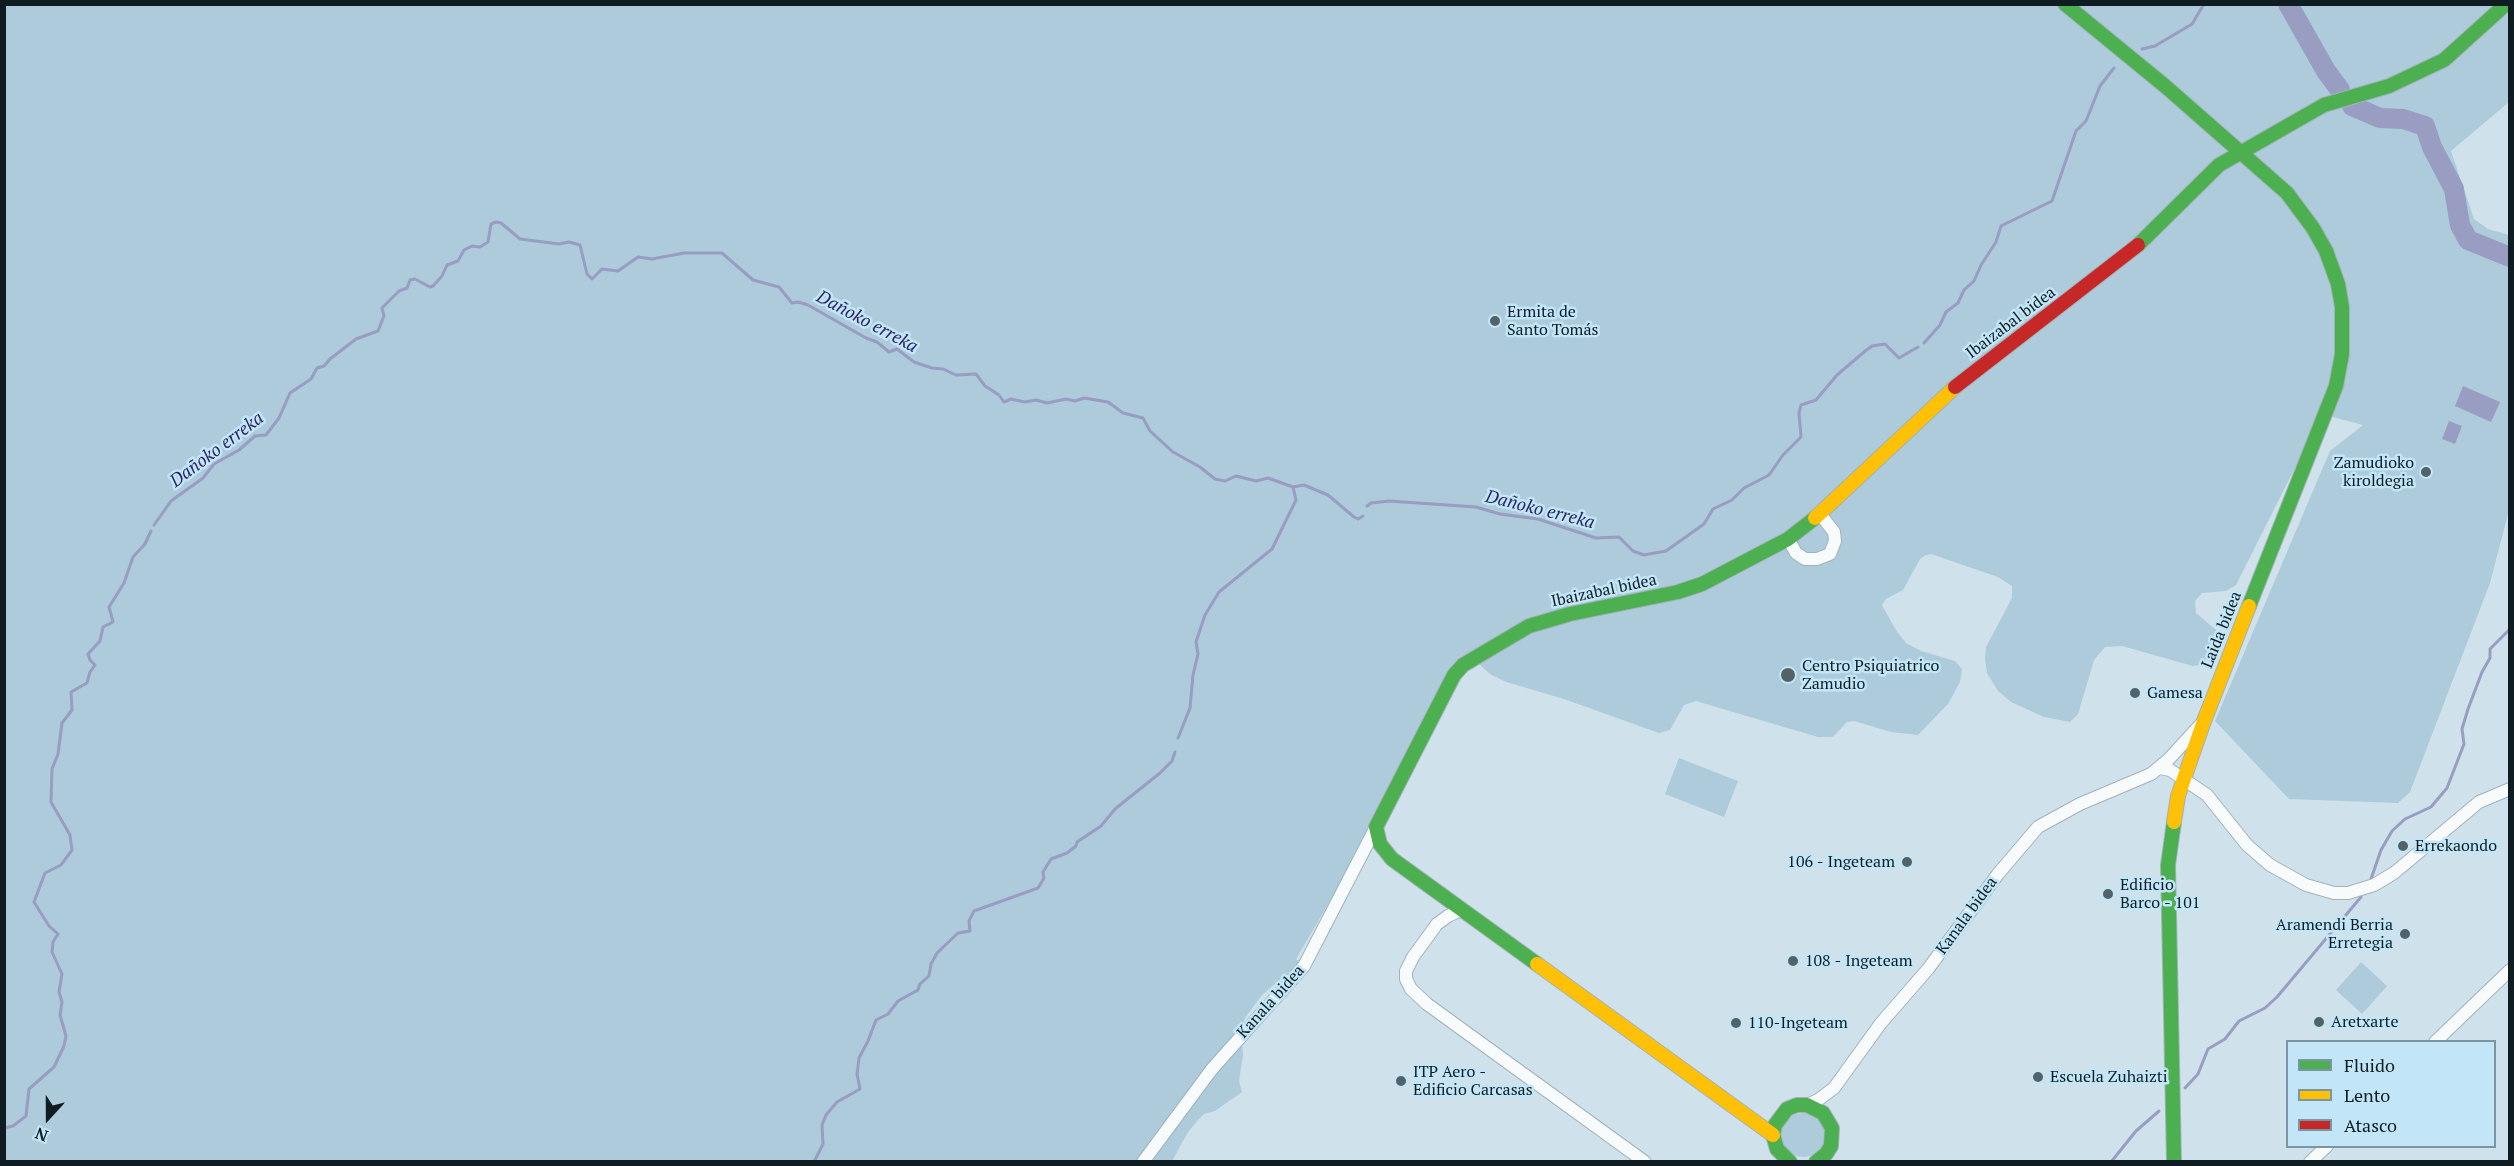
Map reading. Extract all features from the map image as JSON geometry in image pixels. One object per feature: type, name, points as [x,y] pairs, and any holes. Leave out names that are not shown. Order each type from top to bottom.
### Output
[{"type":"street","name":"Laida bidea","points":[[2065,4],[2242,152],[2287,193],[2313,228],[2326,251],[2338,284],[2344,331],[2336,386],[2328,409],[2182,778],[2172,827],[2168,865],[2174,1161]]},
{"type":"street","name":"Ibaizabal bidea","points":[[1376,828],[1454,675],[1463,665],[1529,626],[1570,614],[1678,592],[1702,584],[1788,539],[1820,514],[1953,389],[2138,245],[2219,165],[2324,105],[2389,86],[2444,60],[2506,4]]},
{"type":"street","points":[[1788,539],[1796,553],[1805,559],[1817,560],[1830,554],[1835,542],[1834,532],[1820,514]]},
{"type":"street","name":"Kanala bidea","points":[[1807,1105],[1834,1088],[1881,1023],[1928,969],[2004,866],[2038,827],[2080,804],[2124,787],[2160,768],[2204,721]]},
{"type":"street","points":[[2160,768],[2170,770],[2207,795],[2247,845],[2270,865],[2287,876],[2319,890],[2348,893],[2374,885],[2402,867],[2479,802],[2510,789]]},
{"type":"street","points":[[1376,828],[1380,844],[1392,859],[1728,1101],[1790,1161]]},
{"type":"street","name":"Kanala bidea","points":[[1143,1161],[1212,1069],[1304,966],[1376,828]]},
{"type":"street","points":[[1437,924],[1443,897]]},
{"type":"street","points":[[1461,910],[1448,915],[1437,924],[1413,957],[1406,971],[1406,978],[1411,989],[1427,1004],[1645,1161]]},
{"type":"street","points":[[2436,1040],[2510,970]]},
{"type":"street","points":[[1775,1148],[1779,1116],[1787,1109],[1807,1105],[1816,1108],[1829,1120],[1832,1128],[1831,1146],[1834,1161]]},
{"type":"street","points":[[1816,1161],[1826,1154],[1831,1146]]},
{"type":"street","points":[[2310,1161],[2325,1148]]},
{"type":"shaded area","points":[[5,5],[2509,5],[2509,102],[2451,151],[2474,219],[2488,229],[2509,235],[2509,510],[2490,583],[2410,792],[2398,803],[2289,799],[2215,721],[2330,451],[2363,425],[2329,416],[2317,424],[2236,585],[2226,591],[2202,593],[2195,601],[2196,613],[2216,630],[2214,645],[2204,664],[2193,666],[2122,646],[2105,647],[2094,660],[2078,714],[2070,722],[2044,717],[2011,702],[1998,691],[1987,673],[1986,647],[2012,598],[2012,586],[1998,577],[1931,554],[1920,559],[1903,590],[1886,599],[1882,605],[1906,643],[1921,651],[1955,661],[1962,669],[1960,682],[1948,704],[1918,735],[1891,732],[1854,721],[1847,722],[1833,737],[1818,737],[1696,701],[1684,705],[1670,730],[1659,733],[1564,699],[1506,682],[1490,674],[1479,664],[1474,665],[1466,670],[1296,959],[1301,962],[1262,995],[1245,1018],[1241,1032],[1243,1055],[1239,1081],[1242,1092],[1215,1111],[1204,1114],[1188,1132],[1172,1161],[5,1162]]},
{"type":"shaded area","points":[[2463,386],[2500,402],[2491,422],[2455,406]]},
{"type":"shaded area","points":[[2449,421],[2462,426],[2455,444],[2442,439]]},
{"type":"shaded area","points":[[1679,758],[1738,781],[1724,817],[1665,794]]},
{"type":"shaded area","points":[[2361,962],[2387,986],[2362,1014],[2336,990]]},
{"type":"shaded area","points":[[1803,1113],[1819,1119],[1825,1135],[1819,1151],[1803,1157],[1787,1151],[1781,1135],[1787,1119]]},
{"type":"waterway","name":"Dañoko erreka","points":[[2142,49],[2155,46],[2192,24],[2204,4]]},
{"type":"waterway","points":[[2288,4],[2326,71],[2340,90]]},
{"type":"waterway","name":"Dañoko erreka","points":[[1924,343],[1940,325],[1946,312],[1958,303],[1964,290],[1974,281],[1996,242],[2001,226],[2052,201],[2076,131],[2086,121],[2100,86],[2114,68]]},
{"type":"waterway","points":[[2352,106],[2380,118],[2403,119],[2425,126],[2432,147],[2454,189],[2460,225],[2468,240],[2510,257]]},
{"type":"waterway","name":"Dañoko erreka","points":[[154,525],[171,501],[203,478],[214,464],[239,450],[255,436],[266,435],[279,418],[290,393],[311,379],[317,368],[324,366],[356,339],[378,331],[384,316],[382,308],[399,291],[407,288],[410,280],[415,279],[430,287],[433,286],[442,276],[447,265],[458,261],[464,250],[472,246],[480,247],[488,242],[491,224],[496,222],[501,223],[520,239],[559,244],[569,242],[580,245],[587,274],[592,279],[602,269],[618,271],[638,257],[652,259],[684,253],[722,253],[753,280],[779,287],[792,303],[808,305],[877,342],[889,352],[897,349],[914,362],[943,369],[956,375],[976,374],[985,386],[999,395],[1004,402],[1011,399],[1047,403],[1084,398],[1108,402],[1123,413],[1143,418],[1150,431],[1173,452],[1200,467],[1215,479],[1225,481],[1236,476],[1256,481],[1268,478],[1293,487],[1304,485],[1328,495],[1354,517],[1358,519],[1363,516]]},
{"type":"waterway","name":"Dañoko erreka","points":[[1367,506],[1371,503],[1389,501],[1476,507],[1500,514],[1538,519],[1596,538],[1619,537],[1633,551],[1644,555],[1666,551],[1704,524],[1713,509],[1732,500],[1744,488],[1769,475],[1783,455],[1801,437],[1799,413],[1801,405],[1816,400],[1837,375],[1864,352],[1872,346],[1885,344],[1899,358],[1918,347]]},
{"type":"waterway","points":[[1178,738],[1190,708],[1193,675],[1198,654],[1196,642],[1205,615],[1219,592],[1272,549],[1296,500],[1293,487]]},
{"type":"waterway","name":"Dañoko erreka","points":[[4,1128],[13,1126],[26,1116],[29,1089],[54,1067],[66,1036],[60,1015],[62,1002],[59,992],[62,974],[52,952],[53,942],[58,934],[49,926],[34,902],[45,873],[61,865],[72,850],[70,835],[51,802],[52,769],[58,754],[62,723],[72,710],[71,692],[87,683],[95,665],[88,654],[100,641],[103,627],[113,622],[109,607],[124,583],[133,557],[145,544],[151,531]]},
{"type":"waterway","points":[[2371,879],[2381,850],[2392,831],[2405,819],[2431,807],[2447,788],[2464,744],[2462,729],[2468,709],[2482,672],[2490,658],[2490,649],[2510,629]]},
{"type":"waterway","points":[[814,1162],[823,1144],[822,1125],[826,1115],[837,1102],[860,1089],[857,1074],[859,1058],[876,1020],[888,1014],[898,1001],[918,990],[920,984],[929,976],[931,964],[937,953],[958,933],[970,931],[969,921],[974,911],[1038,888],[1044,878],[1043,872],[1051,859],[1067,853],[1076,846],[1077,842],[1101,826],[1115,809],[1160,773],[1172,761],[1175,752]]},
{"type":"waterway","points":[[2185,1088],[2198,1074],[2208,1049],[2225,1039],[2239,1021],[2265,1008],[2277,997],[2361,897]]},
{"type":"waterway","points":[[2111,1162],[2136,1131],[2159,1111]]},
{"type":"traffic: fast","points":[[2065,4],[2165,86],[2287,193],[2313,228],[2326,251],[2338,284],[2342,307],[2342,354],[2336,386],[2249,606]]},
{"type":"traffic: fast","points":[[2138,245],[2219,165],[2324,105],[2389,86],[2444,60],[2506,4]]},
{"type":"traffic: fast","points":[[1537,964],[1392,859],[1380,844],[1376,827],[1454,675],[1463,665],[1529,626],[1570,614],[1678,592],[1702,584],[1788,539],[1815,518]]},
{"type":"traffic: fast","points":[[2174,822],[2168,865],[2174,1162]]},
{"type":"traffic: fast","points":[[1790,1162],[1777,1149],[1773,1135],[1775,1125],[1787,1109],[1797,1105],[1807,1105],[1823,1113],[1832,1128],[1831,1146],[1826,1154],[1816,1162]]},
{"type":"traffic: slow","points":[[1815,518],[1955,387]]},
{"type":"traffic: slow","points":[[2174,822],[2178,796],[2204,721],[2249,606]]},
{"type":"traffic: slow","points":[[1537,964],[1773,1135]]},
{"type":"traffic: jam","points":[[1955,387],[2138,245]]},
{"type":"place","name":"Ermita de Santo Tomás","points":[[1495,321]]},
{"type":"place","name":"Zamudioko kiroldegia","points":[[2426,472]]},
{"type":"place","name":"Centro Psiquiatrico Zamudio","points":[[1788,675]]},
{"type":"place","name":"Gamesa","points":[[2135,693]]},
{"type":"place","name":"Errekaondo","points":[[2403,846]]},
{"type":"place","name":"106 - Ingeteam","points":[[1907,862]]},
{"type":"place","name":"Edificio Barco - 101","points":[[2108,894]]},
{"type":"place","name":"Aramendi Berria Erretegia","points":[[2405,934]]},
{"type":"place","name":"108 - Ingeteam","points":[[1793,961]]},
{"type":"place","name":"Aretxarte","points":[[2319,1022]]},
{"type":"place","name":"110-Ingeteam","points":[[1736,1023]]},
{"type":"place","name":"Escuela Zuhaizti","points":[[2038,1077]]},
{"type":"place","name":"ITP Aero - Edificio Carcasas","points":[[1401,1081]]}]
